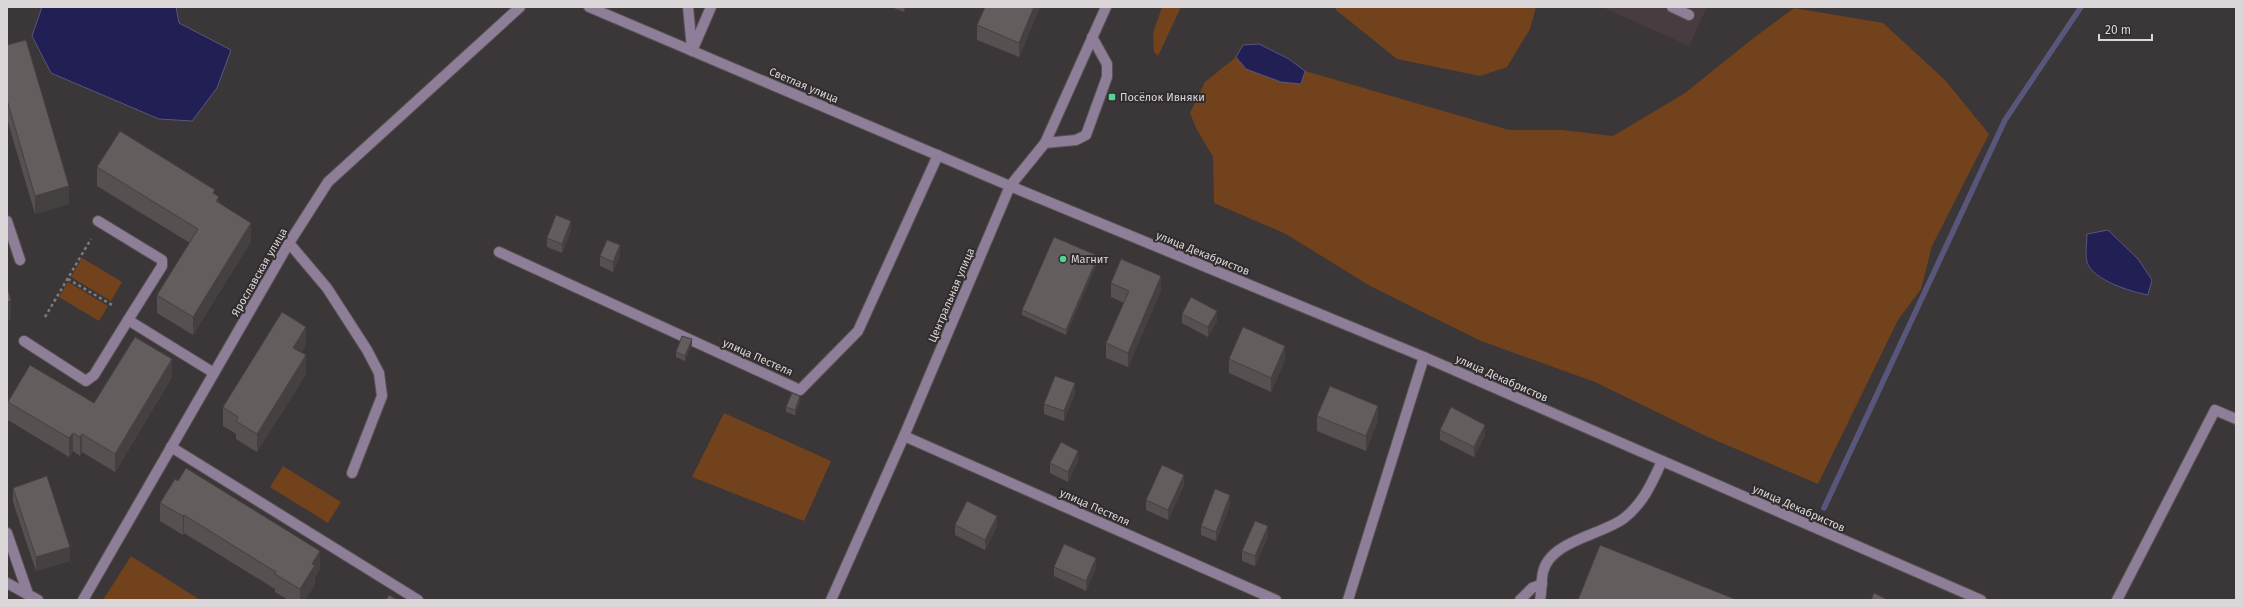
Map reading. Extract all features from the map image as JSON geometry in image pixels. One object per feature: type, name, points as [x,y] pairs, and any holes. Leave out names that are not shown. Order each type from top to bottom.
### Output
[{"type":"street","name":"Ярославская улица","points":[[83,600],[289,243],[328,182],[520,7]]},
{"type":"street","name":"Светлая улица","points":[[589,7],[1010,186]]},
{"type":"street","points":[[688,7],[692,51]]},
{"type":"street","points":[[692,51],[711,7]]},
{"type":"street","name":"Центральная улица","points":[[831,600],[904,436],[1010,186],[1045,142],[1106,7]]},
{"type":"street","points":[[1672,7],[1689,15]]},
{"type":"street","points":[[1045,142],[1076,140],[1086,135],[1107,77],[1107,64],[1092,37]]},
{"type":"street","name":"улица Пестеля","points":[[499,252],[800,390],[858,331],[938,155]]},
{"type":"street","name":"улица Декабристов","points":[[1010,186],[1424,357],[1981,600]]},
{"type":"street","points":[[7,221],[20,260]]},
{"type":"street","points":[[24,341],[86,381],[94,375],[162,266],[162,260],[98,221]]},
{"type":"street","points":[[289,243],[327,288],[367,350],[379,373],[382,396],[352,473]]},
{"type":"street","points":[[128,320],[214,373]]},
{"type":"street","points":[[1348,600],[1424,357]]},
{"type":"street","points":[[2117,600],[2216,410],[2236,419]]},
{"type":"street","name":"улица Пестеля","points":[[904,436],[1276,600]]},
{"type":"street","points":[[171,447],[418,600]]},
{"type":"street","points":[[1540,600],[1544,572],[1549,560],[1568,545],[1622,520],[1638,506],[1662,461]]},
{"type":"street","points":[[7,533],[28,594]]},
{"type":"street","points":[[7,583],[38,600]]},
{"type":"street","points":[[1520,600],[1532,588],[1542,584]]},
{"type":"path","points":[[45,317],[91,239]]},
{"type":"path","points":[[68,279],[112,305]]},
{"type":"shaded area","points":[[42,7],[176,7],[179,23],[231,50],[217,88],[192,121],[159,119],[51,73],[32,36]]},
{"type":"shaded area","points":[[1162,7],[1181,7],[1158,56],[1154,52],[1153,33]]},
{"type":"shaded area","points":[[1336,7],[1536,7],[1530,29],[1507,67],[1480,76],[1397,59],[1336,10]]},
{"type":"shaded area","points":[[1602,7],[1707,7],[1689,46]]},
{"type":"shaded area","points":[[1794,8],[1883,23],[1945,80],[1989,134],[1932,246],[1921,289],[1898,320],[1818,484],[1708,437],[1595,382],[1481,341],[1370,286],[1286,234],[1214,203],[1213,157],[1196,128],[1190,113],[1205,82],[1236,57],[1246,69],[1301,84],[1305,71],[1509,130],[1562,130],[1613,136],[1685,93],[1751,40]]},
{"type":"shaded area","points":[[1259,44],[1289,59],[1305,71],[1301,84],[1281,82],[1246,69],[1236,57],[1243,45]]},
{"type":"shaded area","points":[[2108,230],[2138,259],[2152,280],[2148,295],[2123,288],[2104,280],[2090,268],[2086,259],[2087,234]]},
{"type":"shaded area","points":[[82,258],[122,282],[111,301],[71,277]]},
{"type":"shaded area","points":[[68,282],[108,306],[99,321],[59,297]]},
{"type":"shaded area","points":[[724,413],[831,461],[804,521],[692,477]]},
{"type":"shaded area","points":[[283,466],[341,502],[328,523],[270,487]]},
{"type":"shaded area","points":[[131,556],[200,600],[103,600]]},
{"type":"building","points":[[985,7],[1034,7],[1019,43],[977,25]]},
{"type":"building","points":[[26,40],[69,186],[35,196],[7,100],[7,45]]},
{"type":"building","points":[[120,131],[215,190],[213,193],[219,197],[216,201],[251,223],[193,317],[157,295],[198,229],[97,167]]},
{"type":"building","points":[[556,215],[571,221],[562,244],[547,238]]},
{"type":"building","points":[[1054,237],[1098,256],[1066,330],[1022,310]]},
{"type":"building","points":[[607,240],[620,245],[613,262],[600,256]]},
{"type":"building","points":[[1121,259],[1161,276],[1128,353],[1106,343],[1129,291],[1111,283]]},
{"type":"building","points":[[7,286],[11,301],[7,302]]},
{"type":"building","points":[[1191,297],[1217,311],[1208,327],[1182,314]]},
{"type":"building","points":[[282,312],[306,327],[293,348],[306,355],[257,434],[236,421],[238,417],[223,407]]},
{"type":"building","points":[[1243,327],[1285,346],[1271,378],[1229,359]]},
{"type":"building","points":[[682,336],[692,339],[685,356],[676,352]]},
{"type":"building","points":[[135,337],[172,359],[115,454],[82,434],[80,437],[73,433],[69,438],[8,402],[30,365],[94,403]]},
{"type":"building","points":[[1055,376],[1075,383],[1064,411],[1044,404]]},
{"type":"building","points":[[1330,386],[1378,406],[1366,436],[1317,416]]},
{"type":"building","points":[[792,393],[800,396],[795,410],[786,407]]},
{"type":"building","points":[[1451,407],[1485,425],[1474,447],[1440,430]]},
{"type":"building","points":[[1061,442],[1078,451],[1068,472],[1050,463]]},
{"type":"building","points":[[1162,465],[1184,475],[1168,510],[1146,500]]},
{"type":"building","points":[[186,468],[320,551],[312,564],[315,565],[300,589],[275,574],[276,572],[184,515],[183,516],[160,503],[175,479],[178,481]]},
{"type":"building","points":[[47,476],[70,547],[36,557],[13,488]]},
{"type":"building","points":[[1215,489],[1230,495],[1216,532],[1201,526]]},
{"type":"building","points":[[967,501],[997,516],[985,540],[955,525]]},
{"type":"building","points":[[1255,521],[1268,526],[1255,556],[1242,551]]},
{"type":"building","points":[[1064,544],[1096,558],[1086,581],[1054,567]]},
{"type":"building","points":[[1600,545],[1737,600],[1578,600]]},
{"type":"building","points":[[1874,593],[1888,600],[1871,600]]},
{"type":"building","points":[[389,595],[398,600],[386,600]]},
{"type":"waterway","points":[[1824,508],[2005,120],[2081,7]]},
{"type":"place","name":"Посёлок Ивняки","points":[[1112,97]]},
{"type":"place","name":"Магнит","points":[[1063,259]]}]
